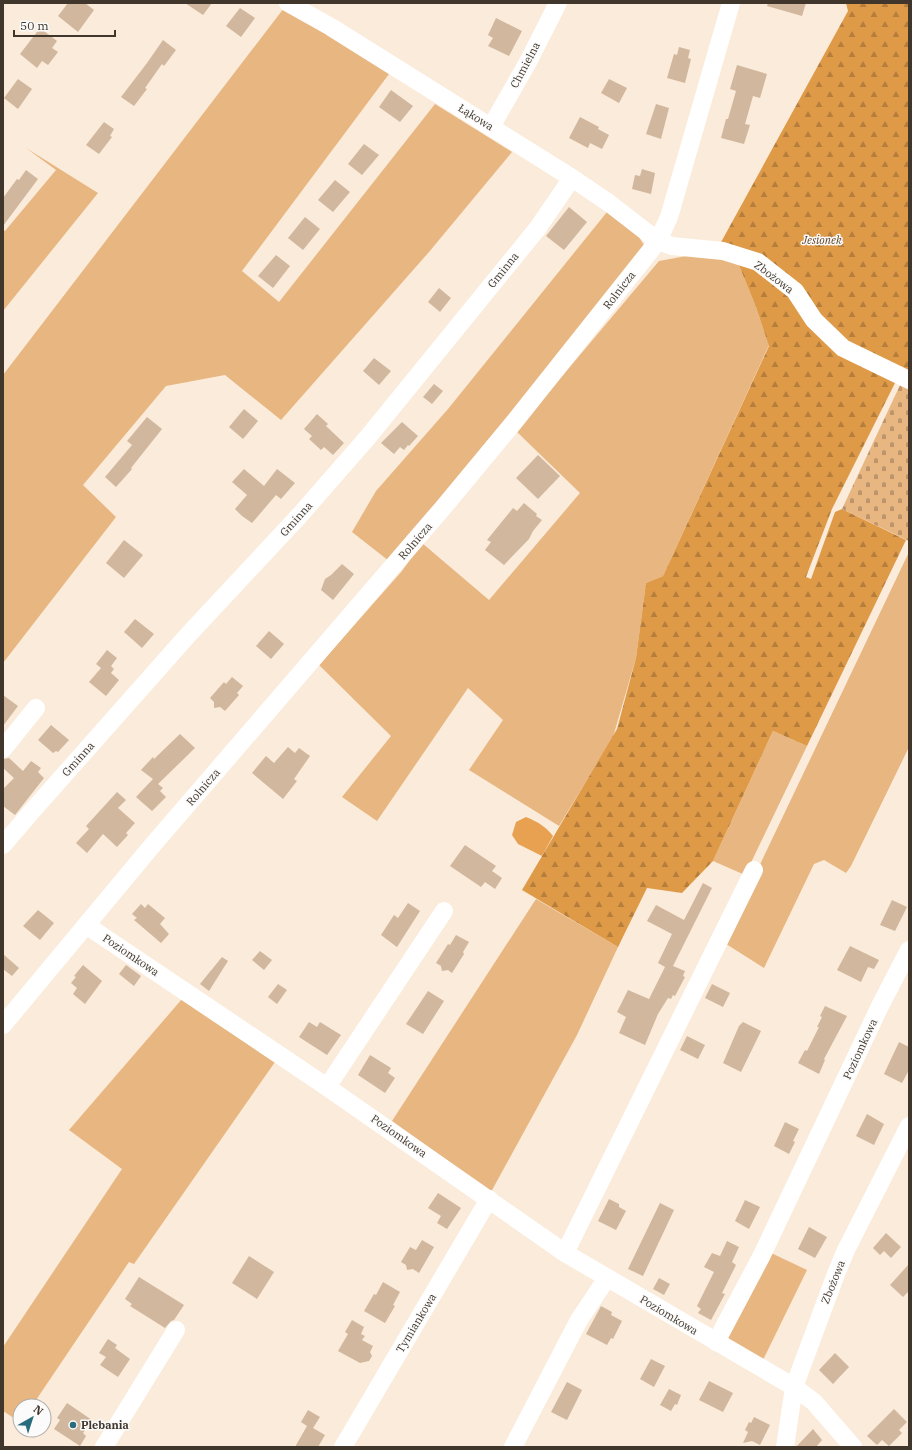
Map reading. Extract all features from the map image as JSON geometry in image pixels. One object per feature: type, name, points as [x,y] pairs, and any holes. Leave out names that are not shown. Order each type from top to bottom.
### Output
[{"type":"street","name":"Łąkowa","points":[[288,3],[331,27],[572,178],[609,203],[658,241]]},
{"type":"street","name":"Chmielna","points":[[491,127],[528,62],[558,3]]},
{"type":"street","name":"Rolnicza","points":[[3,1025],[156,841],[442,509],[515,421],[658,241],[669,217],[730,3]]},
{"type":"street","name":"Gminna","points":[[3,846],[182,641],[299,516],[368,437],[537,229],[572,178]]},
{"type":"street","name":"Zbożowa","points":[[658,241],[672,246],[722,251],[758,262],[795,290],[814,320],[843,348],[909,380]]},
{"type":"street","points":[[3,749],[36,708]]},
{"type":"street","points":[[565,1253],[754,870]]},
{"type":"street","points":[[327,1086],[444,911]]},
{"type":"street","name":"Poziomkowa","points":[[86,925],[327,1086],[565,1253],[794,1387],[814,1402],[853,1447]]},
{"type":"street","name":"Poziomkowa","points":[[716,1342],[762,1255],[880,1006],[909,950]]},
{"type":"street","name":"Zbożowa","points":[[785,1447],[794,1387],[836,1274],[846,1250],[909,1126]]},
{"type":"street","name":"Tymiankowa","points":[[343,1447],[489,1199]]},
{"type":"street","points":[[513,1447],[579,1320],[607,1278]]},
{"type":"street","points":[[104,1447],[176,1330]]},
{"type":"green space","name":"Jesionek","points":[[846,3],[909,3],[909,369],[897,379],[832,509],[806,577],[811,579],[835,512],[842,509],[906,540],[807,746],[773,731],[713,861],[682,893],[647,888],[618,947],[522,890],[617,729],[636,658],[646,583],[663,576],[769,346],[756,307],[738,263],[720,244],[848,11]]},
{"type":"green space","points":[[284,8],[389,74],[242,271],[279,302],[435,104],[512,152],[429,252],[281,420],[225,375],[166,386],[83,485],[116,517],[3,663],[3,375]]},
{"type":"green space","points":[[26,148],[98,193],[3,311],[3,230],[5,231],[56,170]]},
{"type":"green space","points":[[607,212],[639,237],[645,247],[451,488],[389,561],[352,532],[376,491],[448,409]]},
{"type":"green space","points":[[697,254],[738,263],[756,307],[769,345],[663,576],[646,583],[636,658],[613,737],[559,826],[469,770],[503,720],[468,688],[377,821],[342,797],[391,736],[319,665],[402,571],[422,543],[489,600],[580,493],[516,431],[659,261]]},
{"type":"green space","points":[[901,383],[909,387],[909,541],[842,509]]},
{"type":"green space","points":[[909,552],[909,747],[851,866],[846,873],[824,860],[814,864],[764,968],[723,942]]},
{"type":"green space","points":[[773,731],[807,746],[745,875],[713,861]]},
{"type":"green space","points":[[536,899],[618,947],[577,1035],[491,1192],[392,1121]]},
{"type":"green space","points":[[182,999],[275,1062],[134,1264],[129,1262],[37,1398],[12,1398],[12,1417],[3,1411],[3,1347],[122,1169],[69,1130]]},
{"type":"green space","points":[[769,1252],[807,1270],[763,1360],[723,1339]]},
{"type":"shaded area","points":[[526,817],[541,825],[553,836],[542,856],[518,844],[512,835],[516,822]]},
{"type":"building","points":[[68,3],[85,3],[94,10],[78,32],[58,16]]},
{"type":"building","points":[[185,3],[212,3],[203,15]]},
{"type":"building","points":[[768,3],[806,3],[802,16],[767,6]]},
{"type":"building","points":[[240,8],[255,18],[241,37],[226,26]]},
{"type":"building","points":[[496,18],[522,31],[509,56],[488,46],[493,38],[488,35]]},
{"type":"building","points":[[40,28],[57,41],[52,48],[58,52],[48,65],[42,61],[37,68],[20,54]]},
{"type":"building","points":[[163,40],[176,50],[164,66],[162,64],[145,88],[147,89],[134,106],[121,97]]},
{"type":"building","points":[[679,47],[690,50],[688,58],[691,59],[685,83],[667,78],[674,54],[677,55]]},
{"type":"building","points":[[737,65],[767,74],[760,98],[753,96],[745,124],[750,125],[744,144],[721,138],[736,91],[730,89]]},
{"type":"building","points":[[18,79],[32,89],[18,109],[4,98]]},
{"type":"building","points":[[609,79],[627,88],[619,103],[601,93]]},
{"type":"building","points":[[391,90],[413,106],[400,122],[379,107]]},
{"type":"building","points":[[656,104],[669,108],[661,139],[646,134]]},
{"type":"building","points":[[580,117],[599,127],[598,129],[609,135],[602,149],[590,143],[588,148],[569,138]]},
{"type":"building","points":[[104,122],[114,129],[110,136],[112,137],[99,154],[86,145]]},
{"type":"building","points":[[364,144],[379,155],[362,175],[348,164]]},
{"type":"building","points":[[642,169],[655,173],[651,194],[632,189],[635,175],[640,176]]},
{"type":"building","points":[[26,170],[38,179],[3,226],[3,198],[17,179],[19,180]]},
{"type":"building","points":[[335,180],[350,192],[333,212],[318,200]]},
{"type":"building","points":[[569,207],[587,222],[564,250],[546,236]]},
{"type":"building","points":[[305,217],[320,229],[303,250],[288,238]]},
{"type":"building","points":[[276,255],[290,266],[273,288],[258,276]]},
{"type":"building","points":[[439,288],[451,298],[440,312],[428,302]]},
{"type":"building","points":[[374,358],[391,371],[379,385],[363,371]]},
{"type":"building","points":[[434,384],[443,391],[432,404],[423,397]]},
{"type":"building","points":[[244,409],[258,421],[243,439],[229,427]]},
{"type":"building","points":[[317,414],[328,424],[326,426],[344,443],[333,455],[324,447],[321,450],[309,439],[312,436],[304,429]]},
{"type":"building","points":[[147,417],[162,429],[131,468],[132,469],[116,487],[105,477],[132,445],[127,441]]},
{"type":"building","points":[[402,422],[418,436],[404,450],[400,447],[394,454],[381,443]]},
{"type":"building","points":[[538,455],[560,476],[538,499],[516,478]]},
{"type":"building","points":[[244,469],[264,486],[277,469],[295,483],[281,499],[276,495],[252,523],[235,509],[247,495],[232,482]]},
{"type":"building","points":[[524,503],[537,514],[536,516],[542,520],[533,531],[529,539],[504,565],[485,550],[491,542],[487,540],[513,508],[517,511]]},
{"type":"building","points":[[124,540],[143,555],[124,578],[106,563]]},
{"type":"building","points":[[342,564],[354,574],[333,600],[321,590],[325,579]]},
{"type":"building","points":[[135,619],[154,634],[142,648],[124,632]]},
{"type":"building","points":[[269,631],[284,644],[271,659],[256,646]]},
{"type":"building","points":[[107,650],[117,658],[111,666],[114,669],[111,673],[119,680],[106,696],[89,682],[101,668],[96,664]]},
{"type":"building","points":[[232,677],[243,686],[237,693],[239,695],[225,711],[220,707],[214,708],[214,702],[210,698],[224,682],[226,684]]},
{"type":"building","points":[[3,695],[18,706],[3,726]]},
{"type":"building","points":[[51,725],[69,740],[58,752],[56,751],[53,753],[38,740]]},
{"type":"building","points":[[180,734],[195,748],[158,784],[163,788],[160,791],[166,797],[152,811],[136,797],[153,779],[141,770],[153,757],[154,759]]},
{"type":"building","points":[[288,747],[295,753],[299,748],[310,756],[294,779],[297,781],[283,799],[252,773],[266,756],[274,763]]},
{"type":"building","points":[[9,758],[23,771],[31,761],[41,768],[38,772],[44,778],[15,815],[3,806],[3,789],[14,778],[3,768],[3,759]]},
{"type":"building","points":[[117,792],[126,800],[118,808],[135,823],[126,833],[128,835],[117,847],[103,834],[87,853],[76,843],[89,829],[86,826]]},
{"type":"building","points":[[465,845],[496,866],[492,871],[502,878],[495,889],[485,882],[481,887],[450,866]]},
{"type":"building","points":[[703,883],[712,888],[673,966],[685,971],[683,976],[685,977],[675,996],[673,995],[671,999],[668,998],[658,1014],[645,1045],[619,1033],[626,1017],[617,1012],[628,990],[649,999],[665,967],[658,963],[672,934],[647,921],[656,905],[684,920]]},
{"type":"building","points":[[892,900],[907,907],[895,931],[880,925]]},
{"type":"building","points":[[408,903],[420,911],[397,947],[381,935],[394,915],[398,918]]},
{"type":"building","points":[[141,904],[145,908],[148,904],[165,918],[160,924],[169,934],[161,943],[134,920],[137,918],[132,914]]},
{"type":"building","points":[[38,910],[54,923],[40,940],[23,926]]},
{"type":"building","points":[[456,935],[469,942],[463,952],[464,954],[452,973],[448,970],[442,971],[441,966],[436,963],[448,944],[450,945]]},
{"type":"building","points":[[850,946],[879,960],[874,969],[868,967],[861,982],[837,970]]},
{"type":"building","points":[[260,951],[272,960],[264,970],[252,960]]},
{"type":"building","points":[[3,954],[19,968],[12,976],[3,969]]},
{"type":"building","points":[[222,957],[228,961],[209,991],[200,984]]},
{"type":"building","points":[[83,965],[102,981],[85,1004],[73,994],[77,988],[71,983],[76,977],[74,976]]},
{"type":"building","points":[[126,965],[141,976],[134,986],[119,974]]},
{"type":"building","points":[[278,984],[287,990],[277,1004],[268,997]]},
{"type":"building","points":[[712,984],[730,993],[723,1007],[705,998]]},
{"type":"building","points":[[428,991],[444,1001],[423,1034],[406,1024]]},
{"type":"building","points":[[825,1006],[847,1016],[824,1059],[825,1060],[819,1074],[798,1063],[805,1050],[807,1051],[819,1027],[817,1027],[822,1017],[820,1016]]},
{"type":"building","points":[[309,1022],[317,1027],[320,1022],[341,1035],[327,1055],[299,1037]]},
{"type":"building","points":[[743,1022],[761,1031],[741,1072],[723,1063],[739,1026]]},
{"type":"building","points":[[687,1036],[705,1045],[698,1059],[680,1050]]},
{"type":"building","points":[[899,1042],[909,1047],[909,1070],[902,1083],[884,1074]]},
{"type":"building","points":[[370,1055],[391,1068],[388,1073],[395,1078],[385,1093],[358,1075]]},
{"type":"building","points":[[867,1114],[884,1124],[874,1145],[856,1136]]},
{"type":"building","points":[[785,1122],[799,1129],[789,1154],[774,1146]]},
{"type":"building","points":[[438,1193],[461,1208],[447,1229],[437,1223],[441,1216],[428,1208]]},
{"type":"building","points":[[609,1199],[619,1204],[619,1207],[626,1211],[616,1230],[598,1221]]},
{"type":"building","points":[[745,1200],[760,1207],[749,1229],[735,1221]]},
{"type":"building","points":[[660,1203],[674,1210],[643,1276],[628,1269]]},
{"type":"building","points":[[809,1227],[827,1237],[815,1258],[798,1249]]},
{"type":"building","points":[[886,1233],[901,1247],[891,1258],[884,1251],[880,1255],[873,1248]]},
{"type":"building","points":[[422,1240],[434,1247],[419,1273],[413,1269],[407,1270],[406,1265],[401,1262],[410,1247],[416,1250]]},
{"type":"building","points":[[727,1241],[739,1247],[732,1262],[736,1265],[722,1293],[725,1294],[711,1320],[698,1313],[701,1309],[697,1306],[714,1272],[704,1267],[712,1253],[720,1256]]},
{"type":"building","points":[[249,1256],[274,1272],[257,1299],[232,1283]]},
{"type":"building","points":[[909,1264],[909,1291],[903,1297],[890,1285]]},
{"type":"building","points":[[139,1277],[184,1305],[174,1320],[171,1321],[165,1328],[130,1306],[132,1304],[125,1299]]},
{"type":"building","points":[[659,1278],[670,1284],[664,1295],[653,1289]]},
{"type":"building","points":[[383,1282],[400,1292],[393,1305],[395,1306],[385,1323],[364,1311],[374,1294],[376,1295]]},
{"type":"building","points":[[601,1306],[612,1312],[611,1315],[622,1321],[613,1339],[611,1338],[607,1345],[586,1334]]},
{"type":"building","points":[[352,1320],[364,1327],[361,1334],[365,1336],[362,1340],[373,1346],[370,1352],[372,1356],[369,1361],[360,1363],[338,1351],[348,1334],[345,1332]]},
{"type":"building","points":[[108,1339],[117,1345],[115,1348],[130,1359],[118,1377],[100,1365],[106,1357],[99,1353]]},
{"type":"building","points":[[835,1353],[849,1367],[833,1384],[819,1370]]},
{"type":"building","points":[[651,1359],[665,1366],[654,1387],[640,1379]]},
{"type":"building","points":[[709,1381],[733,1393],[723,1412],[699,1400]]},
{"type":"building","points":[[567,1382],[582,1390],[567,1420],[551,1412]]},
{"type":"building","points":[[669,1389],[681,1395],[677,1405],[675,1404],[671,1411],[660,1405]]},
{"type":"building","name":"Plebania","points":[[67,1403],[92,1420],[83,1433],[86,1436],[80,1446],[54,1429],[60,1420],[57,1418]]},
{"type":"building","points":[[894,1409],[907,1422],[899,1430],[902,1433],[889,1446],[882,1440],[877,1445],[867,1436]]},
{"type":"building","points":[[308,1410],[320,1417],[313,1428],[325,1435],[318,1447],[295,1447],[307,1426],[301,1422]]},
{"type":"building","points":[[754,1417],[770,1425],[760,1445],[752,1441],[743,1443],[748,1432],[745,1430],[749,1422],[751,1423]]},
{"type":"building","points":[[813,1429],[822,1440],[816,1447],[796,1447]]},
{"type":"place","name":"Plebania","points":[[73,1425]]}]
